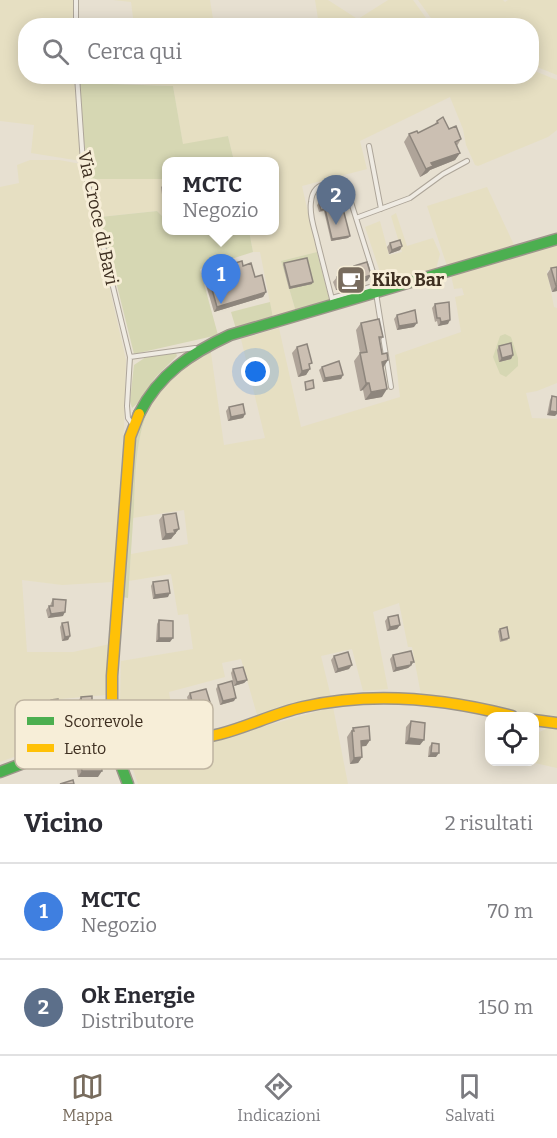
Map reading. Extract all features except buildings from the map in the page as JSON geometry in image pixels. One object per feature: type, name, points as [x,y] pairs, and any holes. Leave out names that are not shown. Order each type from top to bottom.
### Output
[{"type":"main road","points":[[112,700],[130,437],[152,389],[167,372],[203,347],[230,335],[333,301],[557,239]]},
{"type":"main road","points":[[213,734],[302,707],[337,700],[392,698],[476,706],[496,712]]},
{"type":"main road","points":[[539,721],[557,723]]},
{"type":"main road","points":[[0,772],[15,766]]},
{"type":"main road","points":[[122,769],[128,784]]},
{"type":"lane","points":[[76,0],[76,18]]},
{"type":"lane","name":"Via Croce di Bavi","points":[[78,84],[83,163],[130,357],[127,406],[128,417],[134,425]]},
{"type":"lane","points":[[369,146],[381,209]]},
{"type":"lane","points":[[356,218],[410,198],[443,174],[467,162]]},
{"type":"lane","points":[[333,301],[311,216],[311,198],[322,186],[329,183],[337,184],[345,190],[378,290],[391,387]]},
{"type":"lane","points":[[130,357],[203,347]]},
{"type":"shaded area","points":[[0,0],[74,0],[73,18],[18,18],[18,84],[75,84],[81,161],[31,153],[34,125],[0,121]]},
{"type":"shaded area","points":[[113,0],[210,0],[213,18],[133,18],[131,2]]},
{"type":"shaded area","points":[[315,0],[328,0],[356,18],[318,18]]},
{"type":"shaded area","points":[[388,0],[413,0],[426,18],[360,18]]},
{"type":"shaded area","points":[[418,0],[503,0],[505,2],[508,0],[557,0],[557,75],[539,68],[539,18],[431,18]]},
{"type":"shaded area","points":[[539,73],[557,80],[557,130],[548,137],[478,166],[475,165],[466,145],[463,129],[450,97],[360,141],[367,169],[302,186],[317,252],[281,261],[296,312],[273,318],[260,252],[253,252],[250,235],[279,235],[279,157],[233,157],[228,136],[183,145],[173,86],[137,84],[539,84]]},
{"type":"shaded area","points":[[30,160],[59,160],[81,164],[126,360],[124,426],[113,582],[62,585],[22,580],[27,652],[73,652],[110,644],[106,695],[49,700],[15,700],[15,757],[0,762],[0,187],[19,183],[17,165]]},
{"type":"shaded area","points":[[90,179],[162,179],[162,216],[157,211],[100,217]]},
{"type":"shaded area","points":[[487,187],[515,247],[447,266],[427,206]]},
{"type":"shaded area","points":[[396,213],[407,246],[433,238],[440,254],[436,269],[384,284],[365,227],[380,221],[389,255],[402,252],[391,216]]},
{"type":"shaded area","points":[[557,244],[557,267],[547,271],[554,307],[557,308],[557,383],[526,393],[532,418],[557,419],[557,717],[539,715],[539,712],[513,712],[451,697],[421,695],[412,647],[408,647],[399,603],[373,612],[388,689],[363,691],[352,649],[321,656],[331,697],[301,702],[257,715],[241,659],[222,663],[225,677],[169,692],[170,700],[120,700],[121,661],[193,649],[188,614],[178,615],[171,574],[129,581],[131,554],[188,544],[184,510],[133,518],[138,442],[147,413],[157,394],[187,365],[211,353],[224,445],[265,438],[241,339],[279,328],[301,427],[400,397],[395,355],[461,332],[455,297],[464,295],[462,288],[454,289],[451,275]]},
{"type":"shaded area","points":[[333,707],[348,784],[138,784],[133,769],[213,769],[213,739]]},
{"type":"shaded area","points":[[550,727],[557,727],[557,768],[539,764],[539,732]]},
{"type":"green space","points":[[80,84],[173,86],[183,144],[228,136],[233,157],[162,157],[162,179],[90,179],[83,135]]},
{"type":"green space","points":[[157,211],[162,216],[162,235],[250,235],[253,252],[200,269],[218,335],[134,354],[100,217]]},
{"type":"green space","points":[[317,252],[330,302],[296,312],[281,261]]},
{"type":"green space","points":[[270,302],[273,318],[236,329],[231,312]]},
{"type":"green space","points":[[505,334],[511,337],[518,358],[518,366],[506,377],[500,374],[493,357],[500,336]]},
{"type":"green space","points":[[210,349],[211,353],[188,365],[168,381],[157,395],[144,420],[136,463],[128,598],[122,597],[133,450],[137,431],[147,405],[172,373]]},
{"type":"green space","points":[[176,353],[177,356],[155,378],[132,408],[130,401],[134,365],[146,357]]},
{"type":"traffic: fast","points":[[139,414],[156,387],[177,366],[202,349],[230,335],[557,239]]},
{"type":"traffic: fast","points":[[0,772],[15,766]]},
{"type":"traffic: fast","points":[[122,769],[128,784]]},
{"type":"traffic: slow","points":[[112,700],[130,437],[139,414]]},
{"type":"traffic: slow","points":[[213,736],[293,710],[355,699],[434,701],[495,712]]},
{"type":"traffic: slow","points":[[539,721],[557,723]]},
{"type":"place","name":"Ok Energie","points":[[336,225]]},
{"type":"place","name":"Kiko Bar","points":[[351,280]]},
{"type":"place","name":"MCTC","points":[[221,304]]}]
